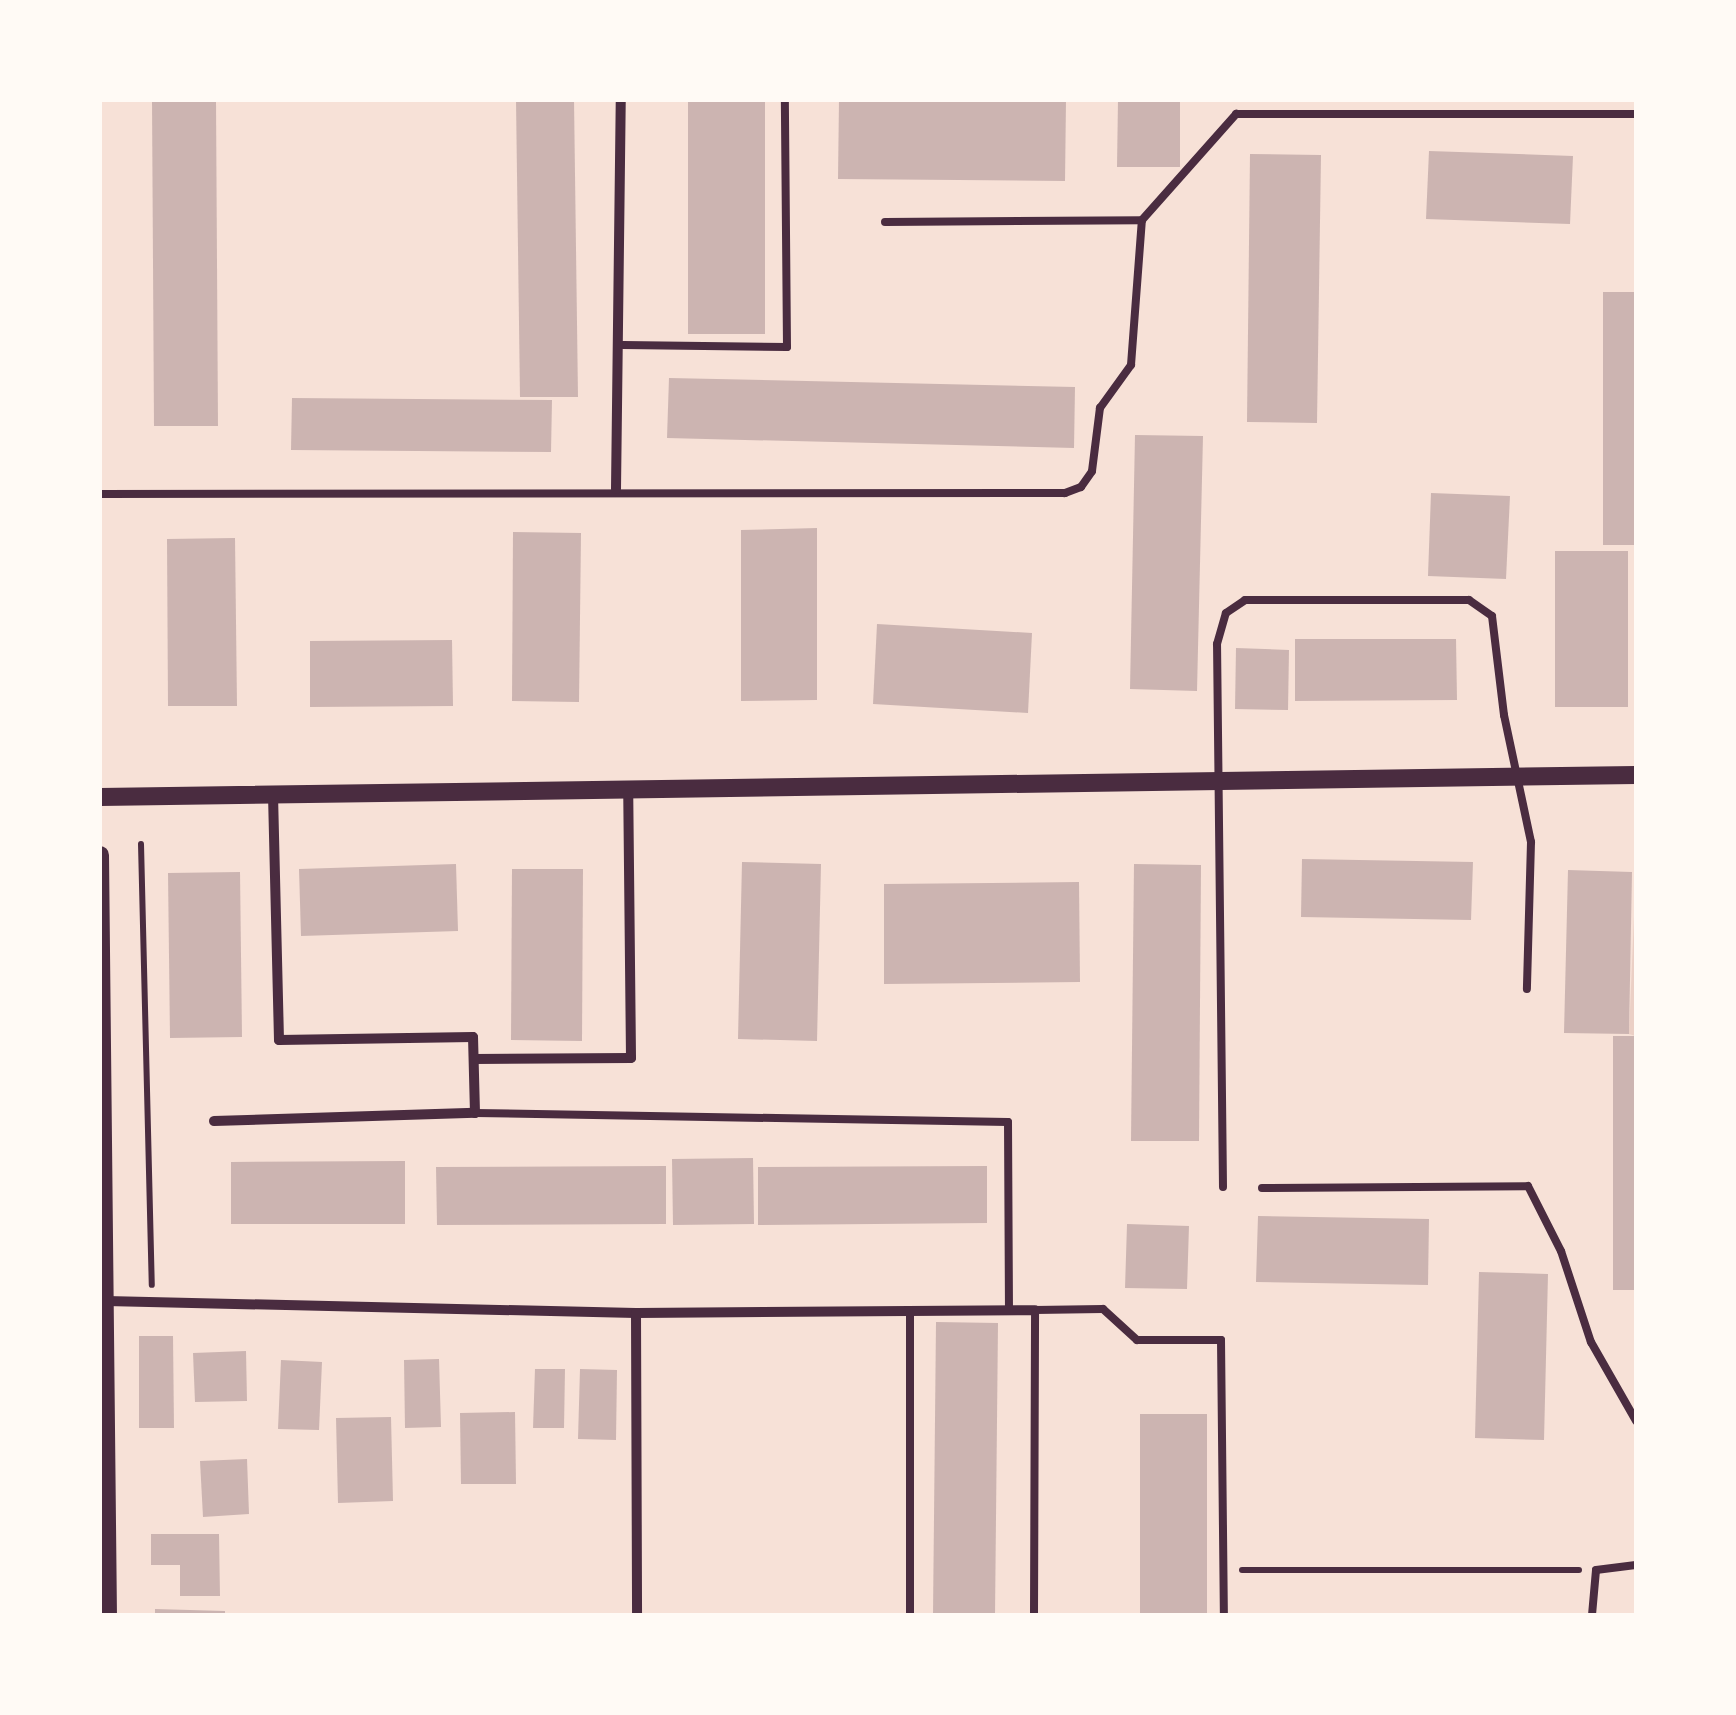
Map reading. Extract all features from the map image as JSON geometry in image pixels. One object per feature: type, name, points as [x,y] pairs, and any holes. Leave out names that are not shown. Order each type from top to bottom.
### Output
[{"type":"street","points":[[616,489],[622,345],[621,100]]},
{"type":"street","points":[[100,797],[1635,774]]},
{"type":"street","points":[[474,1059],[631,1058],[628,792]]},
{"type":"street","points":[[214,1120],[475,1113],[473,1038],[279,1040],[273,796]]},
{"type":"street","points":[[100,855],[108,1615]]},
{"type":"street","points":[[106,1301],[636,1313],[1035,1310]]},
{"type":"street","points":[[636,1313],[637,1615]]},
{"type":"lane","points":[[622,345],[787,347],[785,100]]},
{"type":"lane","points":[[100,494],[616,489],[1065,493],[1080,488],[1092,471],[1100,408],[1130,365],[1142,220],[1236,114],[1636,114]]},
{"type":"lane","points":[[885,222],[1142,220]]},
{"type":"lane","points":[[1223,1187],[1223,780],[1217,644],[1226,612],[1245,600],[1468,600],[1492,616],[1531,842],[1527,989]]},
{"type":"lane","points":[[475,1113],[1008,1122],[1009,1310]]},
{"type":"lane","points":[[1262,1188],[1528,1186],[1560,1251],[1591,1342],[1636,1421]]},
{"type":"lane","points":[[1034,1615],[1035,1310],[1103,1309],[1137,1340],[1221,1340],[1224,1615]]},
{"type":"lane","points":[[910,1311],[910,1615]]},
{"type":"lane","points":[[1592,1615],[1596,1570],[1636,1564]]},
{"type":"path","points":[[141,844],[152,1302]]},
{"type":"path","points":[[1224,1570],[1596,1570]]},
{"type":"shaded area","points":[[1636,870],[1636,1036],[1629,1034]]},
{"type":"building","points":[[152,100],[216,100],[218,426],[154,426]]},
{"type":"building","points":[[516,100],[574,100],[578,397],[520,397]]},
{"type":"building","points":[[688,100],[765,100],[765,334],[688,334]]},
{"type":"building","points":[[839,100],[1066,100],[1065,181],[838,179]]},
{"type":"building","points":[[1118,100],[1180,100],[1180,167],[1117,167]]},
{"type":"building","points":[[1429,151],[1573,156],[1570,224],[1426,219]]},
{"type":"building","points":[[1250,154],[1321,155],[1317,423],[1247,422]]},
{"type":"building","points":[[1603,292],[1636,292],[1636,545],[1603,545]]},
{"type":"building","points":[[669,378],[1075,387],[1074,448],[667,438]]},
{"type":"building","points":[[292,398],[552,400],[551,452],[291,450]]},
{"type":"building","points":[[1135,435],[1203,436],[1197,691],[1130,689]]},
{"type":"building","points":[[1431,493],[1510,496],[1506,579],[1428,576]]},
{"type":"building","points":[[817,528],[817,700],[741,701],[741,530]]},
{"type":"building","points":[[513,532],[581,533],[579,702],[512,701]]},
{"type":"building","points":[[235,538],[237,706],[168,706],[167,539]]},
{"type":"building","points":[[1555,551],[1628,551],[1628,707],[1555,707]]},
{"type":"building","points":[[877,624],[1032,633],[1028,713],[873,704]]},
{"type":"building","points":[[1295,639],[1456,639],[1457,700],[1295,701]]},
{"type":"building","points":[[452,640],[453,706],[310,707],[310,641]]},
{"type":"building","points":[[1236,648],[1289,650],[1288,710],[1235,709]]},
{"type":"building","points":[[1302,859],[1473,862],[1471,920],[1301,917]]},
{"type":"building","points":[[742,862],[821,864],[817,1041],[738,1039]]},
{"type":"building","points":[[456,864],[458,931],[301,936],[299,869]]},
{"type":"building","points":[[1134,864],[1201,865],[1199,1141],[1131,1141]]},
{"type":"building","points":[[512,869],[583,869],[582,1041],[511,1040]]},
{"type":"building","points":[[1568,870],[1632,872],[1629,1034],[1564,1033]]},
{"type":"building","points":[[240,872],[242,1037],[170,1038],[168,873]]},
{"type":"building","points":[[1079,882],[1080,982],[884,984],[884,884]]},
{"type":"building","points":[[1613,1036],[1636,1036],[1636,1290],[1613,1290]]},
{"type":"building","points":[[753,1158],[754,1224],[673,1225],[672,1159]]},
{"type":"building","points":[[405,1161],[405,1224],[231,1224],[231,1162]]},
{"type":"building","points":[[666,1166],[666,1224],[437,1225],[436,1167]]},
{"type":"building","points":[[987,1166],[987,1223],[758,1225],[758,1167]]},
{"type":"building","points":[[1258,1216],[1429,1219],[1428,1285],[1256,1282]]},
{"type":"building","points":[[1127,1224],[1189,1226],[1187,1289],[1125,1288]]},
{"type":"building","points":[[1479,1272],[1548,1274],[1544,1440],[1475,1438]]},
{"type":"building","points":[[936,1322],[998,1323],[995,1615],[933,1615]]},
{"type":"building","points":[[139,1336],[173,1336],[174,1428],[139,1428]]},
{"type":"building","points":[[246,1351],[247,1401],[195,1402],[193,1353]]},
{"type":"building","points":[[439,1359],[441,1427],[405,1428],[404,1360]]},
{"type":"building","points":[[281,1360],[322,1362],[319,1430],[278,1429]]},
{"type":"building","points":[[535,1369],[565,1369],[564,1428],[533,1428]]},
{"type":"building","points":[[580,1369],[617,1370],[616,1440],[578,1439]]},
{"type":"building","points":[[515,1412],[516,1484],[461,1484],[460,1413]]},
{"type":"building","points":[[1140,1414],[1207,1414],[1207,1615],[1140,1615]]},
{"type":"building","points":[[391,1417],[393,1501],[338,1503],[336,1418]]},
{"type":"building","points":[[247,1459],[249,1514],[203,1517],[200,1461]]},
{"type":"building","points":[[151,1534],[219,1534],[220,1596],[180,1596],[180,1565],[151,1565]]},
{"type":"building","points":[[155,1609],[225,1611],[225,1615],[155,1615]]}]
